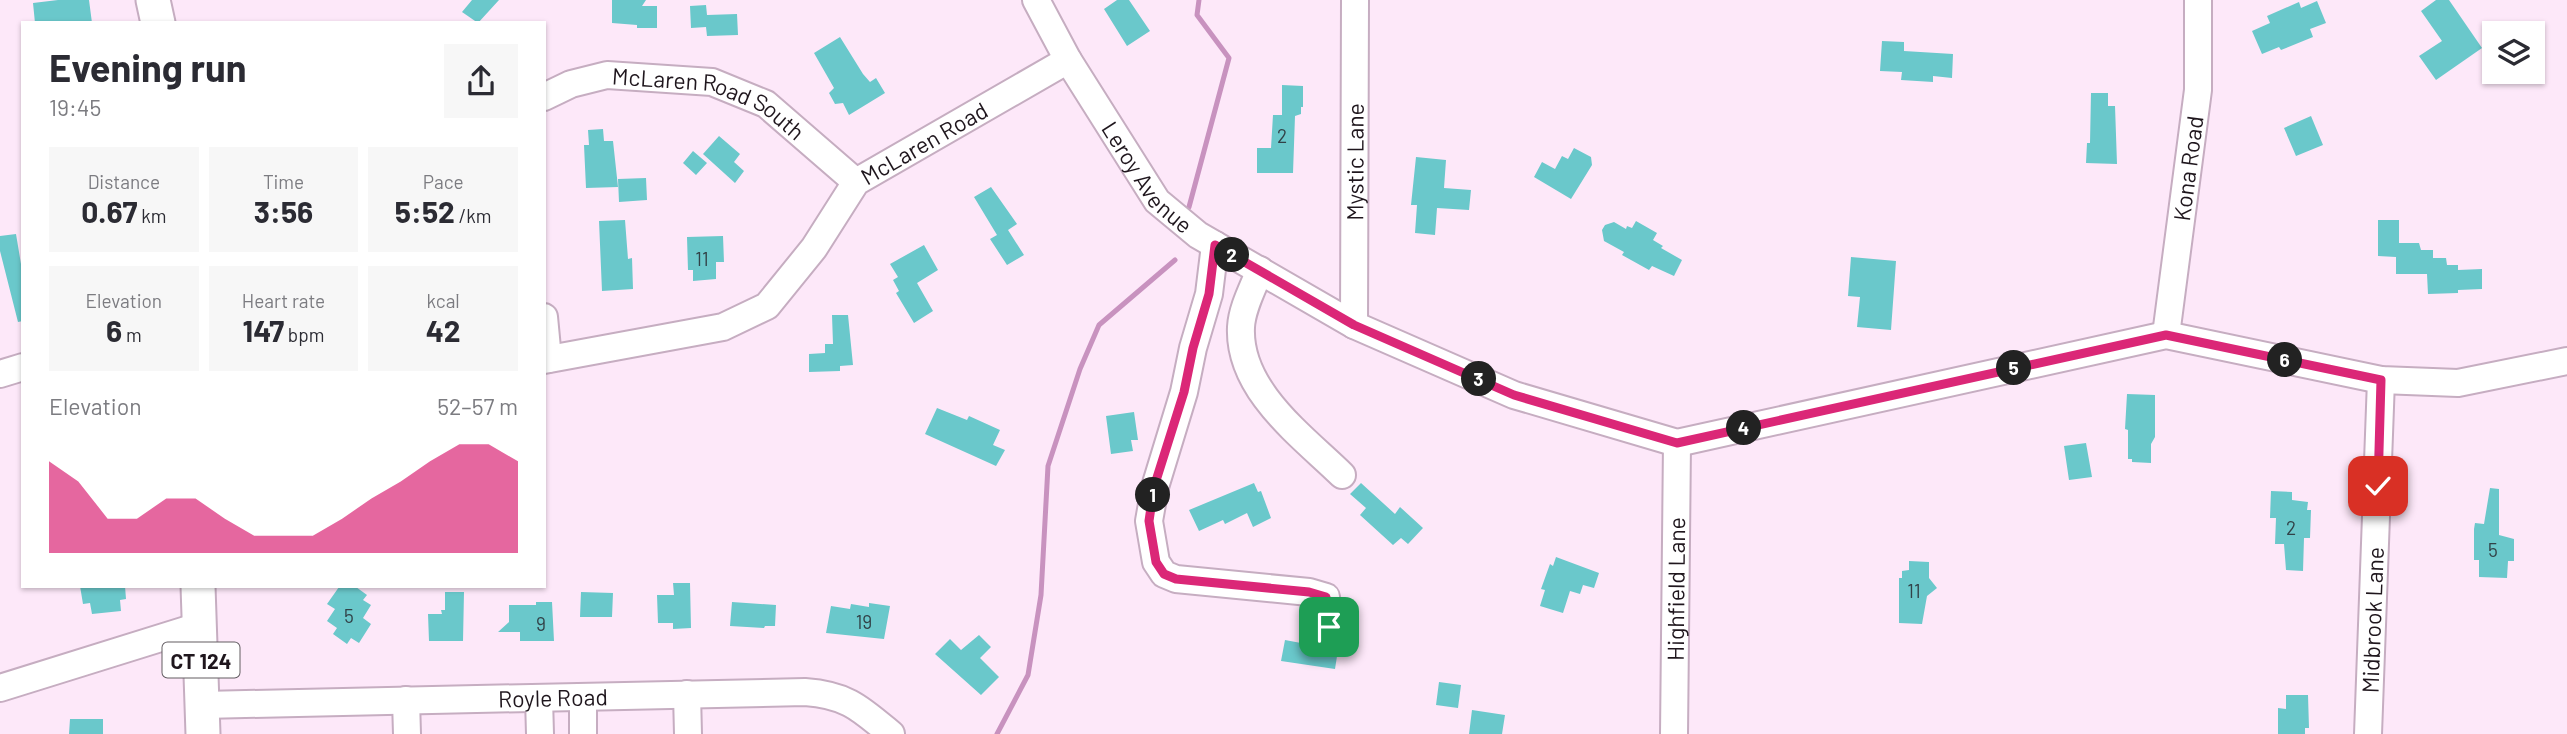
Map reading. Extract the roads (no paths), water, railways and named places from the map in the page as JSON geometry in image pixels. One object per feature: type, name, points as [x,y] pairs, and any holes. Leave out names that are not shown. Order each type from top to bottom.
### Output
[{"type":"main road","points":[[153,0],[158,21]]},
{"type":"main road","name":"CT 124","points":[[198,588],[203,720]]},
{"type":"street","name":"Leroy Avenue","points":[[1036,0],[1069,61],[1157,201],[1182,223],[1354,325],[1514,395],[1677,443],[2166,335],[2381,380],[2458,383],[2567,361]]},
{"type":"street","name":"Mystic Lane","points":[[1354,325],[1355,0]]},
{"type":"street","name":"Kona Road","points":[[2166,335],[2199,90],[2198,0]]},
{"type":"street","name":"McLaren Road","points":[[546,359],[723,327],[767,306],[814,248],[856,182],[1069,61]]},
{"type":"street","name":"McLaren Road South","points":[[546,96],[570,84],[607,75],[712,82],[766,104],[856,182]]},
{"type":"street","points":[[1215,245],[1209,294],[1193,348],[1184,392],[1154,487],[1149,521],[1156,562],[1164,574],[1176,579],[1297,590],[1326,597],[1329,627]]},
{"type":"street","points":[[1260,271],[1247,302],[1241,327],[1247,365],[1255,382],[1276,411],[1342,475]]},
{"type":"street","points":[[0,374],[21,368]]},
{"type":"street","name":"Midbrook Lane","points":[[2368,734],[2381,380]]},
{"type":"street","name":"Highfield Lane","points":[[1674,734],[1677,443]]},
{"type":"street","points":[[0,688],[200,626]]},
{"type":"street","name":"Royle Road","points":[[203,720],[405,700],[805,692],[829,694],[857,706],[891,734]]},
{"type":"street","points":[[687,694],[688,734]]},
{"type":"street","points":[[583,697],[583,734]]},
{"type":"street","points":[[539,698],[540,734]]},
{"type":"street","points":[[405,700],[407,734]]},
{"type":"waterway","points":[[1189,207],[1229,58],[1197,15],[1199,0]]},
{"type":"waterway","points":[[997,734],[1028,675],[1041,595],[1048,466],[1080,369],[1099,325],[1175,260]]}]
